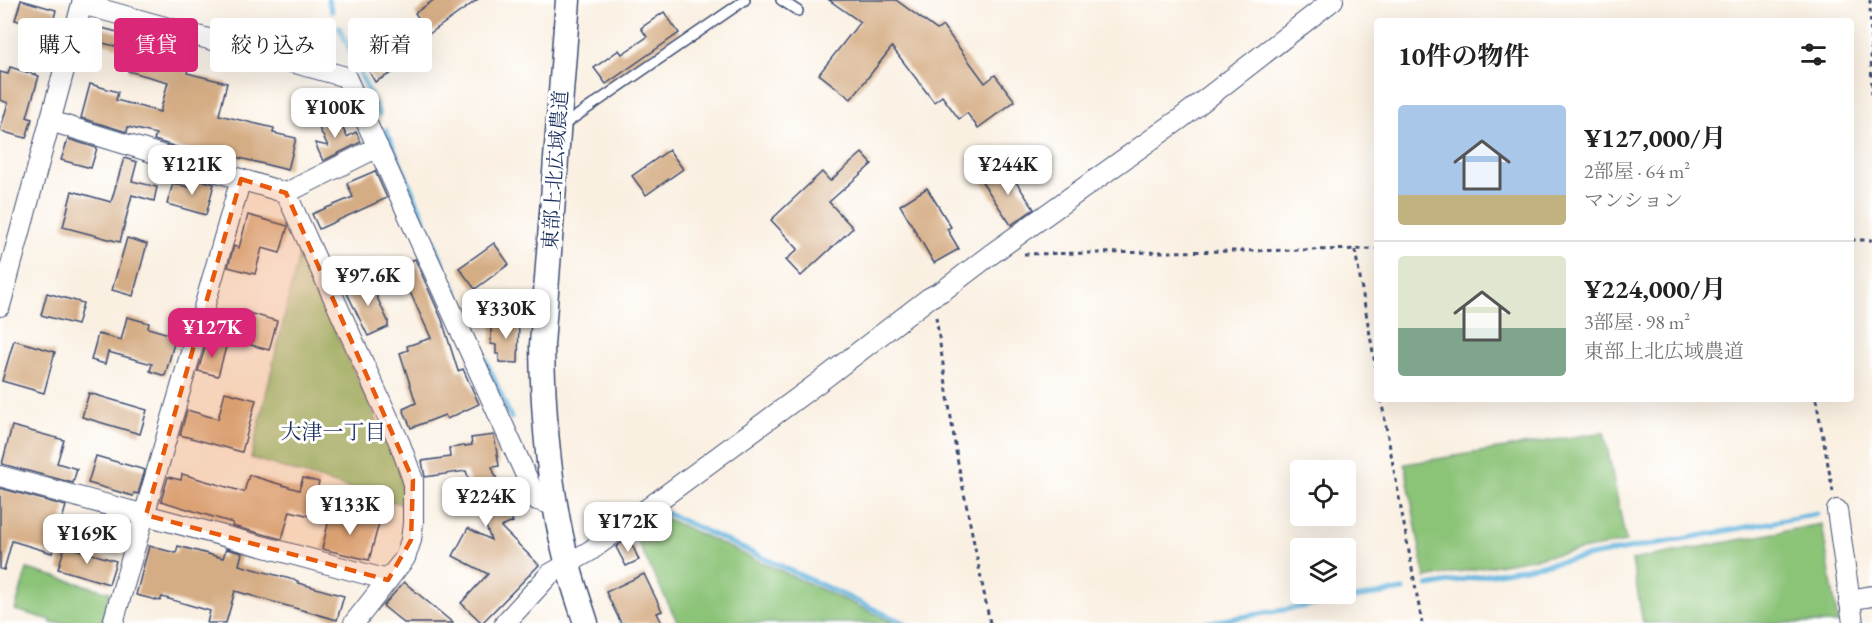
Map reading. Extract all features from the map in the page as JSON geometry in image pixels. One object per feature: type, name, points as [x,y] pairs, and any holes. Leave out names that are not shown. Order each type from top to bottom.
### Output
[{"type":"street","name":"東部上北広域農道","points":[[568,0],[542,345],[547,447],[555,505],[568,564],[586,623]]},
{"type":"street","points":[[505,623],[550,574],[590,551],[929,298],[944,290],[1180,119],[1333,0]]},
{"type":"street","points":[[0,306],[83,2],[346,77],[537,500],[555,505]]},
{"type":"street","points":[[50,121],[286,193],[378,147]]},
{"type":"street","points":[[113,623],[241,178]]},
{"type":"street","points":[[286,193],[400,444],[413,480],[413,523],[411,540],[405,558],[354,623]]},
{"type":"street","points":[[0,476],[388,580]]},
{"type":"street","points":[[1837,510],[1853,623]]},
{"type":"street","points":[[1849,600],[1872,596]]},
{"type":"lane","points":[[558,129],[746,0]]},
{"type":"lane","points":[[781,0],[798,11]]},
{"type":"path","points":[[1870,0],[1872,98]]},
{"type":"path","points":[[1854,240],[1872,240]]},
{"type":"path","points":[[990,255],[1374,249]]},
{"type":"path","points":[[1355,250],[1374,358]]},
{"type":"path","points":[[929,298],[936,316],[957,458],[990,623]]},
{"type":"path","points":[[1382,402],[1422,623]]},
{"type":"path","points":[[1817,402],[1837,510]]},
{"type":"highlighted area","points":[[241,179],[286,193],[413,480],[411,540],[388,580],[146,515]]},
{"type":"green space","points":[[299,254],[399,468],[404,505],[251,458]]},
{"type":"green space","points":[[1604,432],[1626,542],[1425,578],[1405,464]]},
{"type":"green space","points":[[656,514],[895,623],[678,623],[634,535]]},
{"type":"green space","points":[[1822,524],[1838,623],[1643,623],[1632,560]]},
{"type":"green space","points":[[27,569],[110,592],[102,623],[51,623],[51,620],[15,610]]},
{"type":"building","points":[[21,0],[56,10],[54,18],[18,18],[18,21],[15,20]]},
{"type":"building","points":[[434,0],[477,0],[432,32],[432,18],[418,18],[415,13]]},
{"type":"building","points":[[829,0],[896,0],[937,30],[943,26],[985,83],[995,75],[1015,101],[978,128],[967,113],[959,119],[942,96],[934,102],[892,47],[851,99],[819,74],[860,22]]},
{"type":"building","points":[[664,12],[679,33],[606,84],[594,68],[619,50],[622,54],[647,37],[641,28]]},
{"type":"building","points":[[102,28],[114,31],[114,46],[102,43]]},
{"type":"building","points":[[10,67],[18,69],[18,72],[39,76],[27,117],[32,119],[26,138],[0,131],[8,103],[0,100],[0,72],[8,74]]},
{"type":"building","points":[[132,72],[187,72],[227,83],[219,115],[274,128],[273,133],[296,138],[288,170],[207,150],[205,156],[154,140],[156,134],[128,127],[127,132],[81,118],[90,84],[118,92],[116,100],[160,112],[168,82]]},
{"type":"building","points":[[369,72],[394,72],[375,82]]},
{"type":"building","points":[[337,116],[347,137],[356,132],[361,142],[323,161],[315,143],[328,146],[318,126]]},
{"type":"building","points":[[68,139],[97,148],[91,168],[61,160]]},
{"type":"building","points":[[669,150],[683,169],[646,195],[632,176]]},
{"type":"building","points":[[862,153],[872,164],[829,202],[853,228],[801,276],[786,260],[798,249],[771,220],[822,172],[830,181]]},
{"type":"building","points":[[124,158],[137,162],[132,181],[157,187],[154,201],[132,195],[120,242],[63,227],[72,191],[111,202]]},
{"type":"building","points":[[1006,167],[1034,209],[1011,225],[982,182]]},
{"type":"building","points":[[375,171],[387,198],[319,229],[312,214],[353,197],[347,183]]},
{"type":"building","points":[[195,178],[214,184],[206,215],[167,204],[173,183],[192,188]]},
{"type":"building","points":[[927,188],[951,227],[947,229],[959,249],[934,263],[900,205]]},
{"type":"building","points":[[248,215],[288,226],[280,253],[262,248],[255,274],[228,267],[234,246],[239,248]]},
{"type":"building","points":[[127,238],[147,244],[133,296],[112,290]]},
{"type":"building","points":[[494,243],[509,264],[475,289],[459,268]]},
{"type":"building","points":[[415,259],[442,320],[458,371],[463,369],[479,404],[447,419],[445,415],[411,428],[403,409],[416,403],[400,353],[408,350],[407,346],[431,338],[398,266]]},
{"type":"building","points":[[368,278],[388,321],[388,327],[368,336],[345,289]]},
{"type":"building","points":[[47,293],[83,303],[77,325],[41,315]]},
{"type":"building","points":[[242,311],[277,321],[269,350],[225,338],[230,322],[238,324]]},
{"type":"building","points":[[127,317],[149,323],[148,328],[176,336],[165,376],[150,371],[152,364],[108,352],[105,364],[91,360],[98,334],[121,340]]},
{"type":"building","points":[[499,319],[519,319],[518,363],[499,362],[496,345],[491,344],[491,323],[498,324]]},
{"type":"building","points":[[14,340],[55,352],[44,393],[2,381]]},
{"type":"building","points":[[207,342],[226,347],[218,376],[198,371]]},
{"type":"building","points":[[225,392],[256,400],[242,452],[180,435],[187,410],[218,419]]},
{"type":"building","points":[[89,393],[147,410],[140,434],[82,417]]},
{"type":"building","points":[[12,426],[64,440],[57,463],[77,469],[73,483],[2,464]]},
{"type":"building","points":[[494,435],[499,466],[492,467],[513,522],[501,527],[539,565],[482,623],[461,603],[488,574],[453,556],[468,528],[491,540],[466,471],[425,477],[422,461],[450,457],[449,448],[472,445],[471,438]]},
{"type":"building","points":[[96,456],[145,470],[138,494],[134,493],[133,496],[88,483]]},
{"type":"building","points":[[182,474],[244,492],[249,475],[299,490],[303,478],[319,482],[310,516],[290,511],[282,539],[232,526],[233,523],[161,501],[168,477],[181,480]]},
{"type":"building","points":[[0,488],[66,506],[52,553],[12,541],[4,570],[0,569]]},
{"type":"building","points":[[331,511],[379,523],[369,560],[322,549]]},
{"type":"building","points":[[629,538],[639,560],[626,566],[616,547]]},
{"type":"building","points":[[65,546],[116,561],[109,584],[58,569]]},
{"type":"building","points":[[149,546],[176,553],[178,546],[223,558],[226,549],[242,553],[239,565],[344,596],[337,620],[235,591],[226,623],[207,623],[210,611],[162,597],[160,601],[136,595]]},
{"type":"building","points":[[644,574],[662,611],[657,613],[662,623],[621,623],[606,592]]},
{"type":"building","points":[[404,582],[453,623],[404,623],[383,606]]},
{"type":"waterway","points":[[328,0],[332,11]]},
{"type":"waterway","points":[[339,27],[379,114]]},
{"type":"waterway","points":[[386,130],[444,265]]},
{"type":"waterway","points":[[452,282],[511,418]]},
{"type":"waterway","points":[[664,512],[904,623]]},
{"type":"waterway","points":[[1428,586],[1817,514]]},
{"type":"waterway","points":[[1205,623],[1403,590]]},
{"type":"district","name":"大津一丁目","points":[[333,431]]}]
